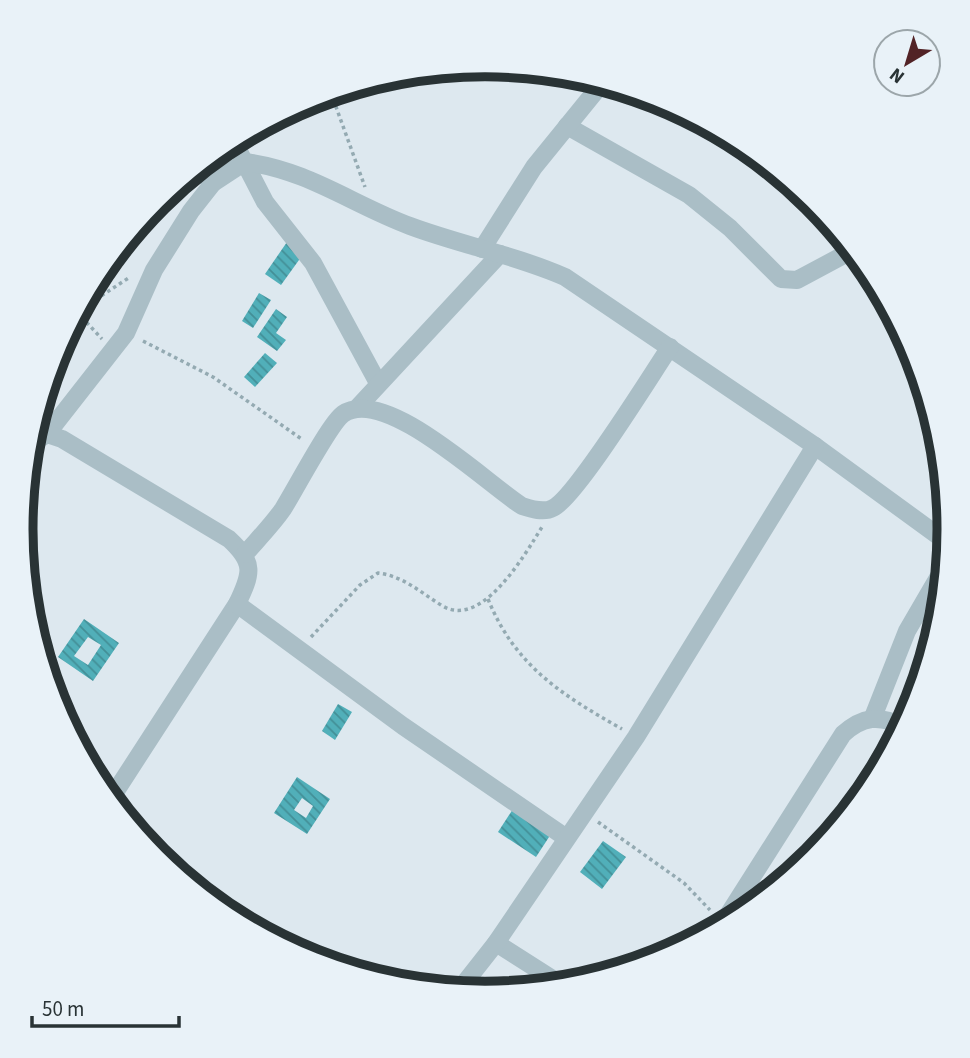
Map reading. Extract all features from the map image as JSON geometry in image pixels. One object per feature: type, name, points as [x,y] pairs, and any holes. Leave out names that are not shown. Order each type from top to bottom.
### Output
[{"type":"street","points":[[482,249],[534,167],[595,91]]},
{"type":"street","points":[[567,126],[688,195],[730,228],[781,279],[797,281],[844,255]]},
{"type":"street","points":[[239,150],[278,220],[313,262],[378,383]]},
{"type":"street","points":[[43,436],[126,333],[167,246],[213,183],[245,162],[282,168],[409,226],[536,264],[565,277],[815,446],[937,535]]},
{"type":"street","points":[[205,175],[213,183]]},
{"type":"street","points":[[246,554],[281,512],[342,414],[356,408],[500,254]]},
{"type":"street","points":[[356,408],[376,410],[417,428],[522,506],[536,511],[553,509],[571,491],[670,347]]},
{"type":"street","points":[[47,434],[62,439],[229,538],[246,554],[249,579],[237,604],[116,790]]},
{"type":"street","points":[[467,980],[496,943],[565,837],[636,737],[815,446]]},
{"type":"street","points":[[873,717],[907,631],[933,586]]},
{"type":"street","points":[[237,604],[403,726],[565,837]]},
{"type":"street","points":[[735,906],[843,734],[855,723],[873,717],[893,723]]},
{"type":"street","points":[[496,943],[548,976]]},
{"type":"path","points":[[569,85],[586,102]]},
{"type":"path","points":[[335,103],[372,209]]},
{"type":"path","points":[[96,300],[135,274]]},
{"type":"path","points":[[85,320],[113,350]]},
{"type":"path","points":[[126,333],[213,377],[319,450]]},
{"type":"path","points":[[300,649],[360,585],[378,573],[415,586],[454,611],[474,610],[488,599],[530,546],[553,509]]},
{"type":"path","points":[[488,599],[501,629],[535,672],[552,687],[636,737]]},
{"type":"path","points":[[583,811],[684,883],[715,918]]},
{"type":"building","points":[[287,242],[304,253],[281,285],[265,274]]},
{"type":"building","points":[[259,293],[271,300],[253,328],[242,321]]},
{"type":"building","points":[[276,309],[287,317],[276,333],[286,340],[277,351],[257,337]]},
{"type":"building","points":[[265,353],[277,363],[255,387],[244,377]]},
{"type":"building","points":[[84,619],[119,643],[93,681],[58,657]],"holes":[[[88,637],[101,645],[88,665],[74,656]]]},
{"type":"building","points":[[338,704],[352,712],[335,740],[322,731]]},
{"type":"building","points":[[297,777],[330,799],[307,834],[274,813]],"holes":[[[302,798],[313,806],[306,818],[294,810]]]},
{"type":"building","points":[[513,809],[551,834],[536,857],[498,832]]},
{"type":"building","points":[[603,841],[626,857],[602,889],[580,872]]}]
